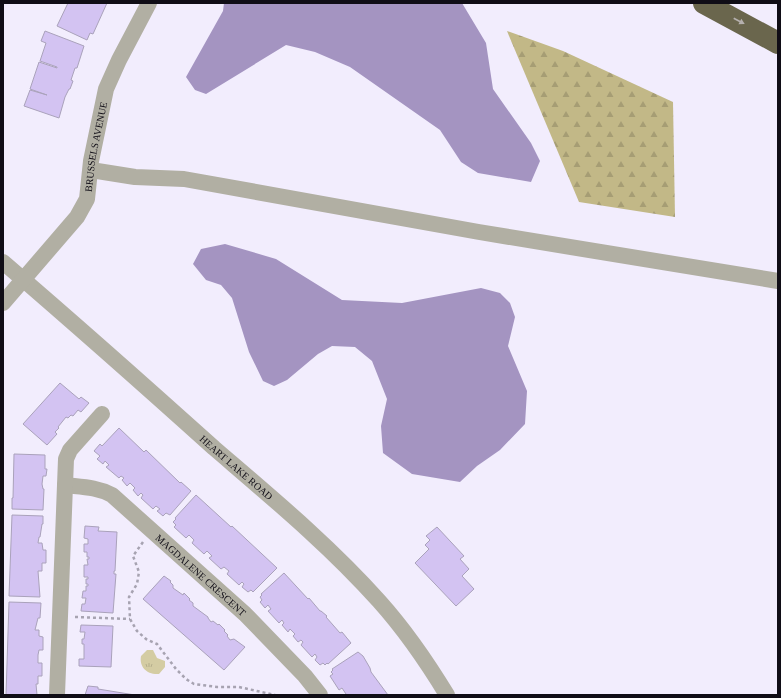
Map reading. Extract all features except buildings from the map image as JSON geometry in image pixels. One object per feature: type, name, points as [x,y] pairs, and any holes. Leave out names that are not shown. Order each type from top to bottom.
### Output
[{"type":"highway","points":[[704,3],[778,43]]},
{"type":"street","name":"BRUSSELS AVENUE","points":[[3,303],[72,223],[87,199],[106,89],[119,60],[149,3]]},
{"type":"street","points":[[91,170],[135,177],[184,178],[479,232],[778,281]]},
{"type":"street","name":"HEART LAKE ROAD","points":[[3,262],[280,506],[350,570],[380,602],[401,628],[447,695]]},
{"type":"street","points":[[57,695],[66,459],[70,450],[102,414]]},
{"type":"street","name":"MAGDALENE CRESCENT","points":[[65,485],[92,487],[112,495],[245,614],[305,676],[320,695]]},
{"type":"path","points":[[145,540],[133,556],[139,572],[137,584],[130,597],[130,619],[137,631],[146,639],[157,644],[176,669],[186,679],[194,684],[217,687],[239,687],[275,695]]},
{"type":"path","points":[[70,617],[130,619]]},
{"type":"green space","points":[[507,31],[563,51],[673,102],[675,217],[579,202]]},
{"type":"green space","points":[[147,650],[153,650],[157,658],[165,661],[165,667],[159,674],[148,672],[141,664],[141,656]]},
{"type":"shaded area","points":[[224,3],[462,3],[486,43],[493,89],[531,143],[540,161],[531,182],[478,173],[461,162],[440,130],[350,67],[315,52],[286,45],[206,94],[195,90],[186,77],[223,11]]},
{"type":"shaded area","points":[[225,244],[276,259],[342,300],[402,303],[481,288],[500,293],[510,303],[515,317],[508,346],[527,391],[525,424],[500,450],[477,466],[460,482],[412,474],[383,453],[381,426],[387,399],[372,361],[355,347],[332,346],[318,354],[287,380],[274,386],[263,381],[249,352],[232,298],[221,285],[206,280],[193,264],[201,249]]}]
